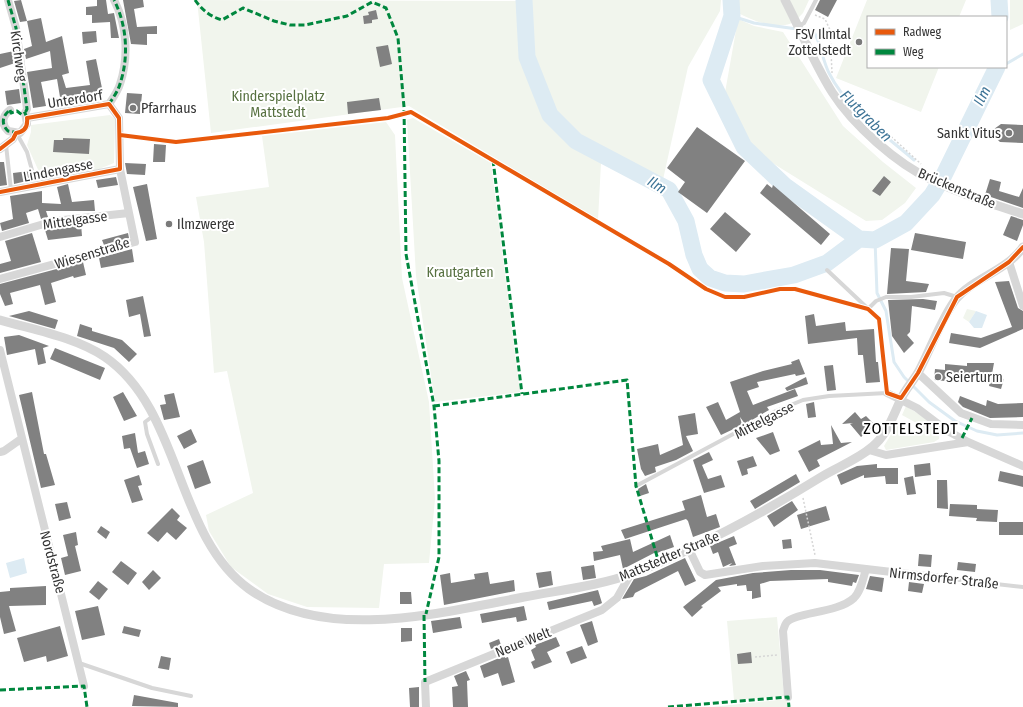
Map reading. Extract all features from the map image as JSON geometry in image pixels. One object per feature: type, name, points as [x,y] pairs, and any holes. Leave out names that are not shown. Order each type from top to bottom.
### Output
[{"type":"street","name":"Kirchweg","points":[[8,0],[16,28],[27,109],[26,116]]},
{"type":"street","name":"Unterdorf","points":[[109,104],[120,85],[124,60],[125,29],[114,0]]},
{"type":"street","name":"Brückenstraße","points":[[785,0],[828,85],[846,112],[862,128],[917,173],[948,187],[1023,214]]},
{"type":"street","name":"Unterdorf","points":[[26,116],[109,104]]},
{"type":"street","name":"Unterdorf","points":[[109,104],[119,118]]},
{"type":"street","points":[[10,110],[2,119],[5,128],[16,133]]},
{"type":"street","points":[[3,147],[16,133],[26,128],[26,116]]},
{"type":"street","name":"Wiesenstraße","points":[[0,279],[135,242],[120,169],[119,118]]},
{"type":"street","name":"Lindengasse","points":[[0,192],[120,169]]},
{"type":"street","name":"Mittelgasse","points":[[0,237],[54,221],[129,213]]},
{"type":"street","points":[[1023,247],[1009,262],[957,297],[914,379],[961,413],[991,424],[1023,425]]},
{"type":"street","points":[[1009,262],[1023,306]]},
{"type":"street","name":"Mattstedter Straße","points":[[0,320],[73,342],[106,358],[127,377],[139,392],[153,416],[204,533],[227,569],[247,588],[265,600],[290,610],[318,617],[372,619],[426,614],[584,586],[630,575],[749,521],[800,491],[823,475],[869,450],[886,432],[901,398],[914,379]]},
{"type":"street","name":"Nordstraße","points":[[0,350],[21,439],[84,686]]},
{"type":"street","name":"Mittelgasse","points":[[887,392],[901,398],[946,430],[968,442],[1023,466]]},
{"type":"street","points":[[0,452],[4,451],[21,439]]},
{"type":"street","points":[[869,450],[886,455],[968,442]]},
{"type":"street","name":"Nirmsdorfer Straße","points":[[689,549],[700,572],[704,575],[763,566],[815,563],[943,578]]},
{"type":"street","points":[[788,697],[783,631],[787,622],[801,616],[826,611],[854,598],[862,583],[866,570]]},
{"type":"street","name":"Neue Welt","points":[[426,707],[425,682],[602,610],[616,598],[630,575]]},
{"type":"lane","points":[[800,30],[816,0]]},
{"type":"lane","points":[[16,133],[27,152],[36,185]]},
{"type":"lane","points":[[120,135],[168,142]]},
{"type":"lane","points":[[3,147],[11,191]]},
{"type":"lane","points":[[828,270],[879,319],[887,392]]},
{"type":"lane","points":[[868,309],[876,301],[886,298],[912,297],[944,293],[957,297]]},
{"type":"lane","name":"Mittelgasse","points":[[636,486],[776,411],[803,400],[829,396],[887,392]]},
{"type":"lane","points":[[153,416],[145,422],[147,434],[158,464]]},
{"type":"lane","name":"Nirmsdorfer Straße","points":[[943,578],[1023,587]]},
{"type":"lane","points":[[79,663],[152,688],[191,696]]},
{"type":"path","points":[[810,13],[825,19],[830,30],[832,74]]},
{"type":"path","points":[[845,94],[921,163],[917,173]]},
{"type":"path","points":[[800,491],[809,523],[815,553],[815,563]]},
{"type":"path","points":[[755,657],[785,655]]},
{"type":"green space","name":"Kinderspielplatz Mattstedt","points":[[197,0],[516,1],[526,57],[549,116],[576,143],[599,156],[601,163],[598,220],[409,106],[211,133]]},
{"type":"green space","points":[[527,0],[721,0],[720,11],[688,67],[662,184],[577,139],[552,114],[530,57]]},
{"type":"green space","points":[[736,0],[781,0],[792,23],[778,26],[764,24],[751,19],[738,13]]},
{"type":"green space","points":[[790,0],[809,0],[803,13],[797,19]]},
{"type":"green space","name":"FSV Ilmtal Zottelstedt","points":[[867,0],[966,0],[959,16],[867,16],[867,68],[939,68],[921,112],[836,78]]},
{"type":"green space","points":[[1010,0],[1023,0],[1023,24],[1010,30]]},
{"type":"green space","points":[[738,19],[754,26],[783,32],[843,126],[883,162],[916,188],[905,203],[882,220],[866,221],[745,146],[723,104]]},
{"type":"green space","points":[[110,115],[115,119],[114,163],[94,171],[40,174],[27,145],[31,132],[31,125]]},
{"type":"green space","name":"Krautgarten","points":[[413,118],[491,163],[520,392],[435,402],[416,276],[407,120]]},
{"type":"green space","points":[[386,122],[395,135],[402,278],[429,402],[435,499],[429,563],[384,564],[379,608],[307,607],[268,594],[231,567],[209,531],[206,515],[253,493],[227,371],[214,373],[204,242],[196,197],[269,187],[262,136]]},
{"type":"green space","points":[[967,309],[976,311],[969,322],[963,318]]},
{"type":"green space","points":[[906,406],[933,424],[939,434],[939,439],[934,442],[886,450],[884,446],[898,423],[901,424],[900,428],[914,435],[920,425],[902,415]]},
{"type":"green space","points":[[777,617],[784,696],[734,700],[727,621]]},
{"type":"green space","points":[[787,699],[788,707],[711,707]]},
{"type":"shaded area","points":[[976,311],[987,315],[982,328],[974,328],[969,322]]},
{"type":"shaded area","points":[[24,558],[27,573],[10,578],[6,563]]},
{"type":"building","points":[[21,0],[27,21],[20,22],[14,1]]},
{"type":"building","points":[[97,0],[106,0],[108,14],[114,13],[119,38],[111,38],[110,22],[92,23],[92,15],[86,15],[86,7],[97,6]]},
{"type":"building","points":[[123,0],[143,0],[144,7],[134,9],[137,27],[157,26],[157,34],[147,34],[147,45],[131,44]]},
{"type":"building","points":[[820,0],[837,0],[828,17],[815,10]]},
{"type":"building","points":[[376,10],[378,19],[372,20],[372,23],[364,24],[363,16],[369,15],[368,12]]},
{"type":"building","points":[[41,18],[46,42],[62,36],[69,73],[62,75],[66,88],[90,85],[86,61],[96,59],[103,93],[79,101],[61,103],[57,79],[41,82],[46,106],[33,108],[27,72],[52,68],[50,51],[26,59],[24,49],[32,46],[27,21]]},
{"type":"building","points":[[96,31],[97,42],[83,44],[82,32]]},
{"type":"building","points":[[388,45],[392,64],[380,67],[376,47]]},
{"type":"building","points":[[14,51],[15,63],[0,68],[0,54]]},
{"type":"building","points":[[19,89],[21,103],[7,105],[5,91]]},
{"type":"building","name":"Pfarrhaus","points":[[127,93],[142,94],[140,114],[125,113]]},
{"type":"building","points":[[379,98],[381,110],[348,114],[347,102]]},
{"type":"building","name":"Sankt Vitus","points":[[1001,124],[1023,125],[1023,143],[1000,142],[994,136],[994,129]]},
{"type":"building","points":[[697,127],[745,161],[707,213],[678,192],[685,182],[667,168]]},
{"type":"building","points":[[63,138],[90,139],[89,154],[53,152],[54,140],[63,140]]},
{"type":"building","points":[[154,144],[166,145],[165,162],[153,162]]},
{"type":"building","points":[[0,162],[4,162],[7,185],[0,186]]},
{"type":"building","points":[[125,163],[146,164],[145,175],[127,174]]},
{"type":"building","points":[[29,171],[31,180],[14,184],[13,173]]},
{"type":"building","points":[[884,176],[891,182],[880,196],[872,191]]},
{"type":"building","points":[[116,177],[118,185],[98,188],[96,180]]},
{"type":"building","points":[[990,179],[1001,182],[999,191],[1019,197],[1023,188],[1023,208],[985,195]]},
{"type":"building","points":[[68,184],[72,202],[94,200],[95,211],[46,211],[48,217],[41,219],[38,209],[26,213],[29,223],[2,231],[0,223],[13,219],[10,196],[42,191],[42,203],[61,204],[57,187]]},
{"type":"building","points":[[147,184],[157,239],[146,241],[133,187]]},
{"type":"building","points":[[767,184],[772,188],[773,185],[830,234],[821,245],[760,193]]},
{"type":"building","points":[[725,212],[751,234],[736,252],[710,229]]},
{"type":"building","points":[[1011,216],[1023,220],[1023,225],[1017,241],[1003,235]]},
{"type":"building","points":[[81,224],[82,236],[48,240],[45,230]]},
{"type":"building","points":[[32,233],[41,262],[0,273],[0,264],[11,261],[5,241]]},
{"type":"building","points":[[128,233],[129,238],[104,245],[102,240]]},
{"type":"building","points":[[915,233],[966,242],[963,259],[911,250]]},
{"type":"building","points":[[891,248],[909,249],[906,281],[929,284],[926,292],[887,294]]},
{"type":"building","points":[[132,249],[134,262],[101,268],[99,258]]},
{"type":"building","points":[[83,262],[86,275],[74,278],[73,276],[51,283],[56,302],[45,305],[40,285],[10,293],[13,304],[5,306],[0,294],[0,284]]},
{"type":"building","points":[[1009,281],[1018,308],[1023,311],[1023,329],[980,348],[949,343],[951,333],[981,338],[1012,327],[995,282]]},
{"type":"building","points":[[143,296],[151,336],[144,337],[140,314],[129,317],[126,300]]},
{"type":"building","points":[[923,299],[937,301],[935,310],[912,306],[910,332],[907,335],[914,343],[904,353],[892,336],[888,300]]},
{"type":"building","points":[[29,311],[58,320],[55,329],[9,316]]},
{"type":"building","points":[[814,314],[816,326],[845,322],[846,331],[874,329],[876,362],[878,362],[880,382],[866,383],[863,355],[858,355],[857,338],[808,344],[805,316]]},
{"type":"building","points":[[80,324],[92,328],[92,331],[122,340],[137,354],[129,362],[114,348],[77,336]]},
{"type":"building","points":[[19,335],[49,346],[43,348],[46,363],[38,365],[35,349],[7,355],[4,337]]},
{"type":"building","points":[[55,348],[105,368],[100,380],[50,359]]},
{"type":"building","points":[[799,359],[805,374],[796,376],[795,374],[757,382],[759,387],[747,391],[753,405],[795,389],[798,396],[767,407],[769,410],[745,424],[740,417],[742,425],[721,435],[706,407],[718,402],[726,420],[740,412],[730,382],[763,371],[792,364],[791,362]]},
{"type":"building","points":[[967,363],[994,363],[992,374],[966,374],[963,381],[946,377],[945,381],[934,380],[935,369],[945,370],[945,364],[967,366]]},
{"type":"building","points":[[833,365],[836,390],[827,391],[824,366]]},
{"type":"building","points":[[991,376],[1004,379],[1001,389],[989,386]]},
{"type":"building","points":[[806,377],[808,384],[787,391],[785,388]]},
{"type":"building","points":[[32,392],[44,454],[46,454],[55,485],[41,488],[19,395]]},
{"type":"building","points":[[123,392],[137,416],[124,421],[113,397]]},
{"type":"building","points":[[174,393],[180,417],[164,420],[160,405],[166,404],[164,395]]},
{"type":"building","points":[[960,396],[986,406],[987,400],[998,404],[1023,403],[1023,417],[990,418],[963,407],[958,402]]},
{"type":"building","points":[[814,402],[816,417],[808,418],[806,404]]},
{"type":"building","points":[[855,412],[861,419],[866,416],[875,425],[861,437],[850,424],[853,423],[842,424]]},
{"type":"building","points":[[695,413],[698,434],[686,436],[693,451],[676,460],[655,467],[656,472],[645,476],[641,469],[637,449],[658,444],[660,455],[683,445],[678,416]]},
{"type":"building","points":[[831,425],[841,443],[852,442],[817,460],[820,466],[809,472],[798,451],[820,440],[821,445],[833,444]]},
{"type":"building","points":[[191,429],[197,442],[184,449],[177,436]]},
{"type":"building","points":[[773,432],[780,451],[770,455],[756,438]]},
{"type":"building","points":[[135,433],[138,453],[145,451],[149,464],[137,468],[130,448],[124,449],[122,436]]},
{"type":"building","points":[[709,452],[713,460],[702,465],[708,479],[721,475],[725,487],[704,493],[693,460]]},
{"type":"building","points":[[753,456],[757,466],[747,469],[748,474],[742,476],[737,461]]},
{"type":"building","points":[[203,460],[211,483],[195,489],[187,466]]},
{"type":"building","points":[[930,463],[931,475],[915,477],[914,465]]},
{"type":"building","points":[[877,464],[877,468],[898,468],[898,484],[886,484],[885,476],[864,478],[864,475],[841,485],[837,475],[857,466]]},
{"type":"building","points":[[1000,471],[1023,476],[1023,487],[998,481]]},
{"type":"building","points":[[796,474],[800,482],[755,509],[750,501]]},
{"type":"building","points":[[139,475],[142,485],[138,486],[143,500],[132,503],[124,480]]},
{"type":"building","points":[[913,476],[916,494],[907,495],[904,478]]},
{"type":"building","points":[[937,480],[947,480],[948,509],[937,508]]},
{"type":"building","points":[[646,484],[649,493],[640,496],[638,489]]},
{"type":"building","points":[[701,495],[707,517],[716,514],[720,527],[693,537],[686,519],[625,539],[621,530],[685,510],[682,501]]},
{"type":"building","points":[[792,501],[798,510],[774,527],[767,516]]},
{"type":"building","points":[[67,502],[71,518],[59,521],[55,504]]},
{"type":"building","points":[[950,504],[977,505],[977,509],[998,510],[997,522],[976,521],[977,518],[949,516]]},
{"type":"building","points":[[826,506],[830,520],[801,529],[797,515]]},
{"type":"building","points":[[172,508],[180,516],[177,520],[187,528],[176,540],[167,532],[158,542],[147,533]]},
{"type":"building","points":[[999,522],[1023,522],[1023,535],[999,535]]},
{"type":"building","points":[[101,526],[110,532],[106,539],[97,532]]},
{"type":"building","points":[[76,532],[78,545],[75,546],[81,571],[65,575],[61,558],[68,556],[63,535]]},
{"type":"building","points":[[670,535],[674,547],[657,553],[656,552],[623,569],[620,555],[594,561],[593,552],[603,551],[601,546],[630,539],[633,552]]},
{"type":"building","points":[[734,536],[737,544],[729,547],[736,565],[729,566],[732,563],[723,567],[718,552],[713,554],[710,546]]},
{"type":"building","points":[[791,539],[792,548],[783,549],[782,540]]},
{"type":"building","points":[[919,554],[932,555],[931,567],[918,566]]},
{"type":"building","points":[[685,558],[696,581],[685,586],[678,571],[635,593],[633,597],[622,599],[634,579],[646,576]]},
{"type":"building","points":[[121,561],[137,573],[128,585],[112,572]]},
{"type":"building","points":[[958,562],[976,564],[975,572],[957,570]]},
{"type":"building","points":[[594,565],[596,578],[583,580],[581,567]]},
{"type":"building","points":[[153,570],[161,578],[149,590],[142,582]]},
{"type":"building","points":[[791,570],[820,570],[859,575],[856,583],[853,582],[852,586],[828,582],[828,579],[770,581],[760,584],[761,597],[752,599],[752,591],[747,591],[746,585],[737,586],[737,584],[718,587],[721,591],[701,606],[703,607],[692,617],[683,607],[716,580],[753,573]]},
{"type":"building","points":[[551,571],[553,585],[539,588],[536,573]]},
{"type":"building","points":[[488,572],[490,584],[514,580],[515,591],[444,605],[440,575],[450,573],[451,583],[475,579],[474,574]]},
{"type":"building","points":[[870,576],[884,578],[882,592],[866,589]]},
{"type":"building","points":[[98,581],[108,589],[99,600],[89,592]]},
{"type":"building","points":[[909,582],[924,584],[922,593],[908,591]]},
{"type":"building","points":[[46,586],[46,605],[9,606],[16,631],[4,634],[0,617],[0,592],[10,591],[10,588]]},
{"type":"building","points":[[598,590],[602,603],[600,604],[594,606],[592,601],[549,610],[547,602]]},
{"type":"building","points":[[400,592],[411,592],[412,604],[400,604]]},
{"type":"building","points":[[98,606],[105,635],[82,640],[75,611]]},
{"type":"building","points":[[524,606],[527,620],[517,622],[516,617],[482,623],[480,614]]},
{"type":"building","points":[[460,617],[462,628],[433,633],[431,621]]},
{"type":"building","points":[[592,621],[598,642],[588,646],[580,625]]},
{"type":"building","points":[[60,626],[68,656],[47,662],[46,656],[24,662],[17,638]]},
{"type":"building","points":[[124,626],[141,630],[139,637],[122,633]]},
{"type":"building","points":[[401,628],[412,628],[412,641],[401,642]]},
{"type":"building","points":[[556,637],[560,646],[547,652],[552,662],[534,669],[531,662],[535,660],[531,650],[536,647],[535,645]]},
{"type":"building","points":[[499,639],[501,645],[491,649],[489,643]]},
{"type":"building","points":[[582,646],[587,658],[571,664],[566,652]]},
{"type":"building","points":[[751,652],[752,663],[738,664],[737,654]]},
{"type":"building","points":[[161,656],[171,658],[169,670],[158,668]]},
{"type":"building","points":[[504,656],[505,658],[508,657],[515,682],[502,686],[498,673],[484,678],[480,666]]},
{"type":"building","points":[[466,671],[470,680],[467,681],[468,707],[453,707],[452,687],[458,686],[454,676]]},
{"type":"building","points":[[419,687],[419,707],[410,707],[409,688]]},
{"type":"building","points":[[134,695],[178,703],[178,707],[132,706]]},
{"type":"waterway","name":"Ilm","points":[[524,0],[527,57],[550,115],[576,141],[669,190],[686,221],[694,255],[700,269],[710,278],[725,283],[744,284],[794,275],[827,263],[859,239]]},
{"type":"waterway","name":"Ilm","points":[[731,0],[732,16],[711,80],[744,147],[785,186],[859,239],[875,240],[906,223],[932,195],[943,177],[997,68]]},
{"type":"waterway","name":"Ilm","points":[[999,0],[1000,16]]},
{"type":"waterway","name":"Flutgraben","points":[[732,16],[754,23],[797,29]]},
{"type":"waterway","name":"Flutgraben","points":[[802,30],[813,30],[829,73],[846,98],[879,131],[914,160]]},
{"type":"waterway","points":[[1007,63],[1023,54]]},
{"type":"waterway","points":[[875,240],[877,293],[886,311],[894,362],[904,377],[929,402],[955,421],[977,431],[997,435],[1023,433]]},
{"type":"marked path","points":[[8,0],[16,28],[27,109],[25,113]]},
{"type":"marked path","points":[[109,104],[117,92],[125,63],[124,30],[122,20],[114,0]]},
{"type":"marked path","points":[[195,0],[207,13],[222,20],[243,8],[274,21],[290,25],[305,25],[347,16],[372,2],[386,8],[398,38],[404,107],[406,254],[434,406],[439,461],[439,557],[426,614]]},
{"type":"marked path","points":[[10,110],[11,113],[17,111],[22,115],[25,113],[28,120],[26,128],[20,133],[8,131],[4,126],[4,117],[10,110]]},
{"type":"marked path","points":[[493,160],[522,394]]},
{"type":"marked path","points":[[434,406],[627,380],[636,486],[659,563]]},
{"type":"marked path","points":[[962,438],[972,418]]},
{"type":"marked path","points":[[424,615],[425,682]]},
{"type":"marked path","points":[[0,690],[84,686],[87,707]]},
{"type":"marked path","points":[[668,707],[788,697],[789,707]]},
{"type":"cycle path","points":[[0,149],[13,139],[16,133],[21,132],[25,128],[27,118],[109,104],[119,118],[120,169],[0,192]]},
{"type":"cycle path","points":[[120,135],[176,142],[388,118],[411,112],[669,264],[706,289],[725,297],[744,297],[780,289],[795,289],[868,309],[879,319],[887,393],[901,398],[918,373],[957,297],[1009,262],[1023,247]]},
{"type":"place","name":"FSV Ilmtal Zottelstedt","points":[[859,42]]},
{"type":"place","name":"Pfarrhaus","points":[[133,108]]},
{"type":"place","name":"Sankt Vitus","points":[[1009,133]]},
{"type":"place","name":"Ilmzwerge","points":[[169,224]]},
{"type":"place","name":"Seierturm","points":[[938,377]]},
{"type":"district","name":"ZOTTELSTEDT","points":[[911,428]]}]
